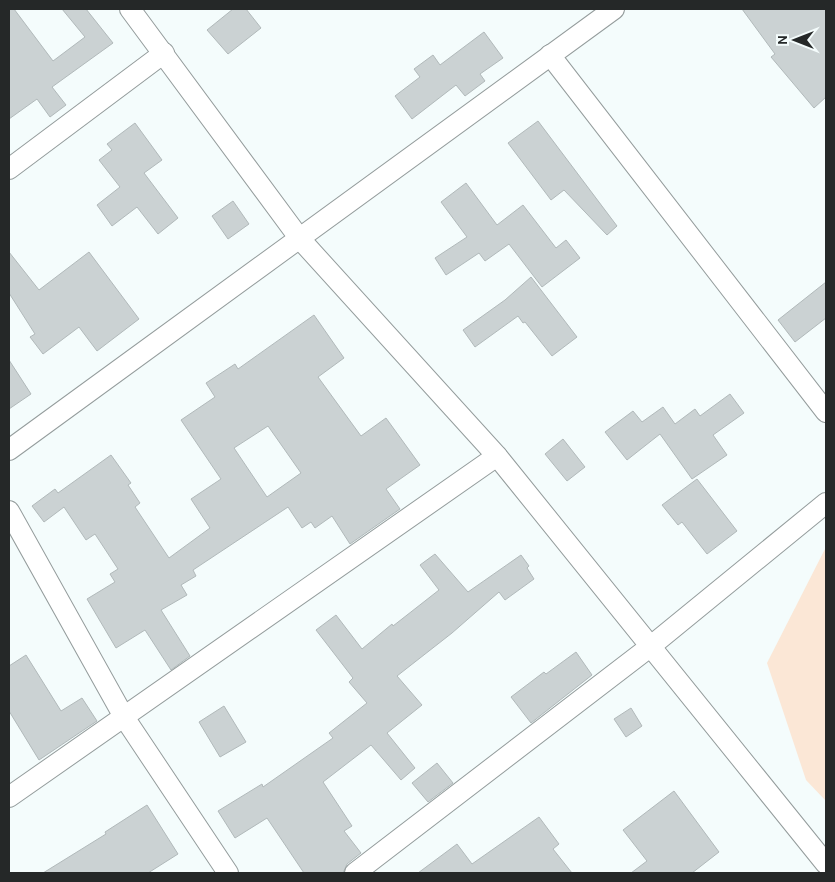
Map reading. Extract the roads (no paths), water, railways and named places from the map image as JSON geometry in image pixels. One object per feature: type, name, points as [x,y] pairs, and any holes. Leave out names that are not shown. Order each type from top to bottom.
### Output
[{"type":"street","points":[[130,9],[300,238],[497,456],[826,864]]},
{"type":"street","points":[[9,450],[614,9]]},
{"type":"street","points":[[9,169],[164,53]]},
{"type":"street","points":[[550,55],[826,412]]},
{"type":"street","points":[[9,797],[497,456]]},
{"type":"street","points":[[355,873],[651,646],[826,503]]},
{"type":"street","points":[[9,511],[124,717],[228,873]]}]
